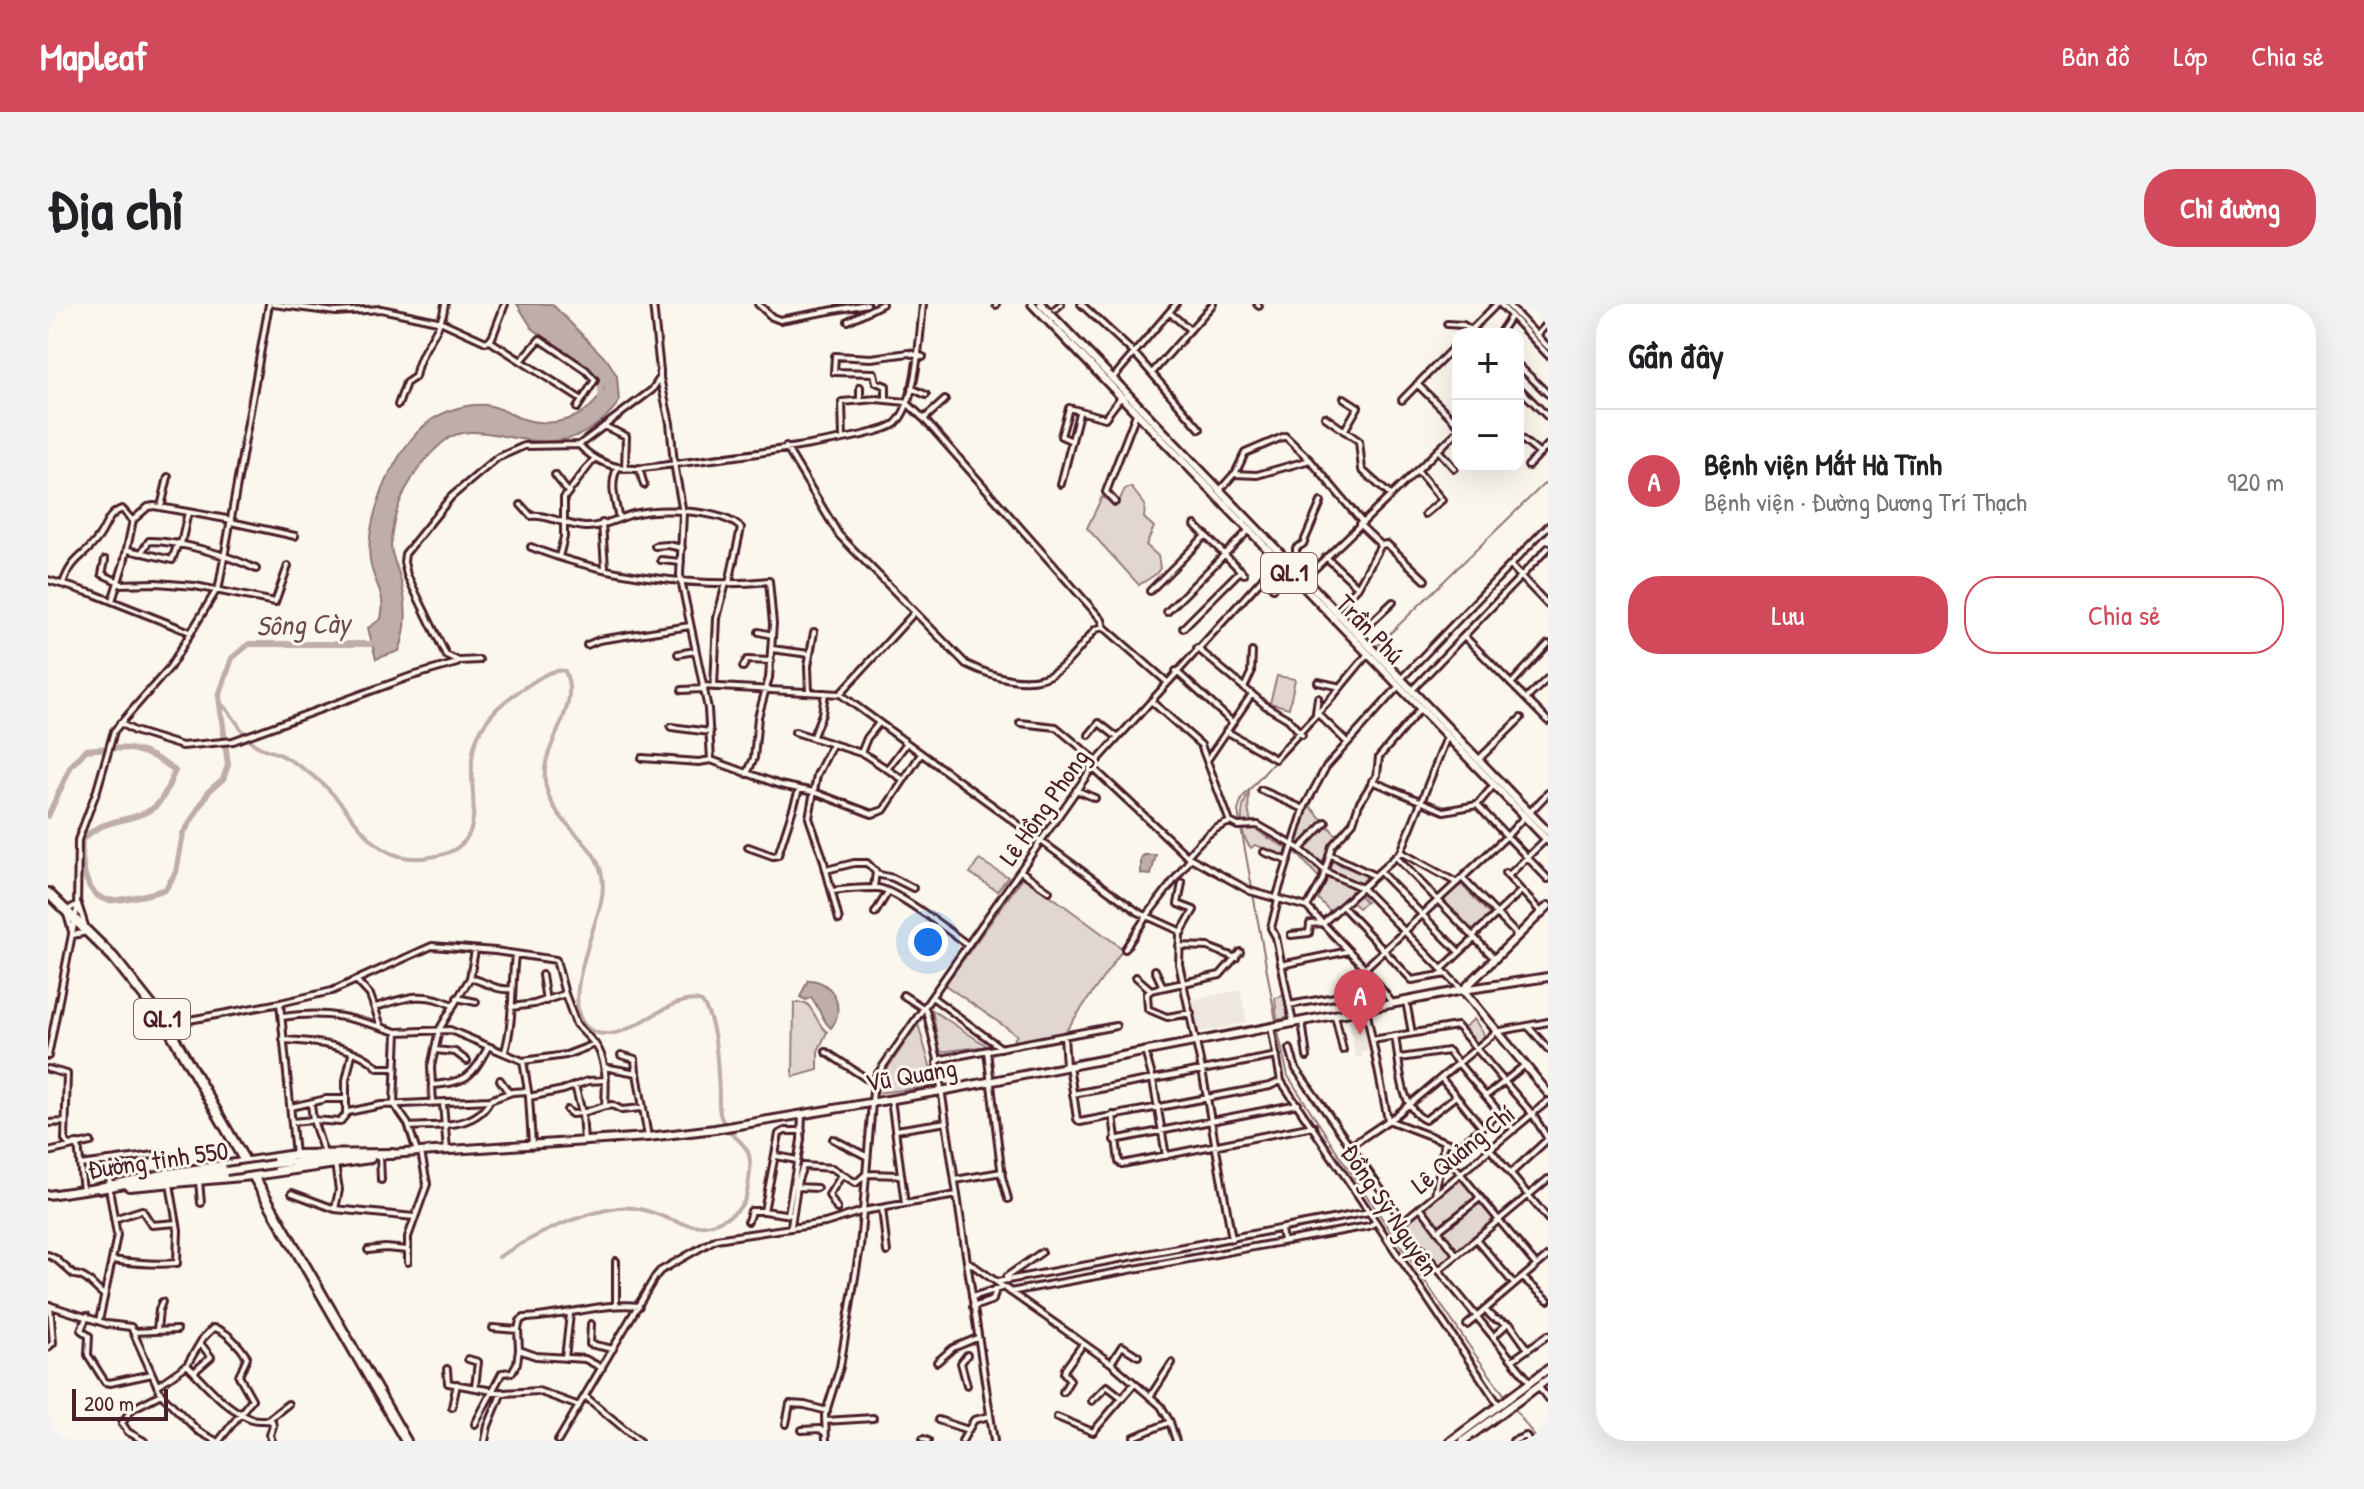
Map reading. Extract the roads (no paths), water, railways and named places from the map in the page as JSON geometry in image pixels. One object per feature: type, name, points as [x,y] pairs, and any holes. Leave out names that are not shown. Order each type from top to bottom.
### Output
[{"type":"highway","name":"QL.1","points":[[50,895],[129,975],[166,1024],[406,1441]]},
{"type":"highway","points":[[105,1187],[295,1155],[392,1154]]},
{"type":"highway","points":[[105,1187],[253,1175],[392,1154]]},
{"type":"main road","name":"Trần Phú","points":[[1032,304],[1110,381],[1121,397],[1217,494],[1248,531],[1291,566],[1301,581],[1412,690],[1547,837]]},
{"type":"main road","name":"Trần Phú","points":[[1041,304],[1367,655],[1526,815]]},
{"type":"main road","points":[[1548,906],[1463,990],[1548,1093]]},
{"type":"main road","points":[[1480,1011],[1476,999],[1485,987],[1484,970]]},
{"type":"main road","name":"Vũ Quang","points":[[274,1164],[648,1137],[715,1129],[941,1091],[1463,990],[1548,977]]},
{"type":"main road","name":"Đường tỉnh 550","points":[[48,1195],[274,1164]]},
{"type":"main road","points":[[1463,1441],[1548,1369]]},
{"type":"main road","points":[[1451,1441],[1548,1379]]},
{"type":"street","points":[[48,1056],[78,904],[78,840],[111,738],[120,723],[166,672],[218,590],[271,304],[336,312],[361,307],[381,309],[442,322],[486,342],[490,341],[582,400]]},
{"type":"street","points":[[398,405],[406,383],[415,377],[424,347],[442,322],[445,304]]},
{"type":"street","points":[[490,341],[505,304]]},
{"type":"street","points":[[653,304],[660,378],[683,513],[681,580],[710,732],[711,760]]},
{"type":"street","points":[[758,304],[780,320],[867,304]]},
{"type":"street","points":[[848,321],[882,304]]},
{"type":"street","points":[[579,445],[595,458],[625,469],[843,439],[888,428],[900,418],[911,388],[920,356],[923,304]]},
{"type":"street","points":[[1055,309],[1061,304]]},
{"type":"street","points":[[1081,304],[1135,354],[1200,429]]},
{"type":"street","points":[[1110,381],[1176,304]]},
{"type":"street","points":[[1152,373],[1213,304]]},
{"type":"street","points":[[1473,328],[1498,304],[1548,355]]},
{"type":"street","points":[[1507,304],[1548,347]]},
{"type":"street","points":[[1169,312],[1190,330]]},
{"type":"street","points":[[1503,328],[1511,316]]},
{"type":"street","points":[[1537,335],[1548,323]]},
{"type":"street","points":[[1447,324],[1459,324],[1464,328]]},
{"type":"street","points":[[521,361],[537,340],[542,340],[595,378],[577,408]]},
{"type":"street","points":[[1402,400],[1452,349]]},
{"type":"street","points":[[886,399],[887,387],[876,382],[875,374],[835,372],[835,357],[920,356]]},
{"type":"street","points":[[1524,371],[1548,394]]},
{"type":"street","points":[[479,660],[451,660],[444,653],[407,575],[405,554],[451,497],[497,458],[524,446],[579,445],[652,390],[660,378]]},
{"type":"street","points":[[1417,384],[1452,418]]},
{"type":"street","points":[[860,387],[860,399]]},
{"type":"street","points":[[911,388],[926,395]]},
{"type":"street","points":[[1524,393],[1548,417]]},
{"type":"street","points":[[1072,441],[1061,434],[1069,408],[1105,418],[1121,397]]},
{"type":"street","points":[[1344,398],[1358,407],[1344,431]]},
{"type":"street","points":[[843,439],[842,402],[860,399],[906,402],[1096,612],[1104,627],[1167,682]]},
{"type":"street","points":[[924,419],[945,400]]},
{"type":"street","points":[[1061,484],[1080,412]]},
{"type":"street","points":[[1115,502],[1106,492],[1136,413]]},
{"type":"street","points":[[1325,417],[1360,443],[1362,470],[1390,495]]},
{"type":"street","points":[[604,426],[626,436],[625,469]]},
{"type":"street","points":[[1217,494],[1234,474],[1245,453],[1285,436],[1310,460],[1381,545]]},
{"type":"street","points":[[1301,581],[1452,437]]},
{"type":"street","points":[[1524,441],[1540,454]]},
{"type":"street","points":[[1528,466],[1548,445]]},
{"type":"street","points":[[786,447],[839,535],[966,664],[1005,678],[1041,678],[1056,672],[1096,629],[1104,627]]},
{"type":"street","points":[[1438,450],[1452,466]]},
{"type":"street","points":[[559,557],[564,524],[563,501],[595,458]]},
{"type":"street","points":[[1234,474],[1257,475],[1310,460]]},
{"type":"street","points":[[618,467],[613,491],[619,518]]},
{"type":"street","points":[[639,468],[644,485]]},
{"type":"street","points":[[1417,470],[1442,500],[1425,514]]},
{"type":"street","points":[[555,475],[568,492]]},
{"type":"street","points":[[161,507],[168,477]]},
{"type":"street","points":[[1291,566],[1296,562],[1296,548],[1303,544],[1321,502]]},
{"type":"street","points":[[521,505],[531,516],[589,527],[655,511],[708,513],[741,526],[717,618],[714,687]]},
{"type":"street","points":[[112,601],[128,550],[133,521],[149,506],[295,536]]},
{"type":"street","points":[[63,584],[72,563],[97,539],[109,516],[122,509],[133,521]]},
{"type":"street","points":[[128,550],[172,560],[188,512]]},
{"type":"street","points":[[602,523],[605,567]]},
{"type":"street","points":[[1183,628],[1242,572],[1195,525]]},
{"type":"street","points":[[1401,679],[1548,526]]},
{"type":"street","points":[[1167,612],[1248,531]]},
{"type":"street","points":[[1150,591],[1206,535]]},
{"type":"street","points":[[143,553],[149,541],[180,543],[256,569]]},
{"type":"street","points":[[1381,545],[1391,547],[1425,580]]},
{"type":"street","points":[[1334,611],[1358,587],[1381,545]]},
{"type":"street","points":[[655,546],[682,548]]},
{"type":"street","points":[[531,547],[559,557],[681,580],[727,583],[769,581],[771,661],[767,691],[758,717],[754,758],[747,774]]},
{"type":"street","points":[[1412,690],[1548,548]]},
{"type":"street","points":[[1326,557],[1358,587]]},
{"type":"street","name":"Lê Hồng Phong","points":[[873,1083],[1092,767],[1280,559]]},
{"type":"street","points":[[105,560],[102,574],[119,583],[156,583],[218,590],[275,602],[288,566]]},
{"type":"street","points":[[661,560],[681,562]]},
{"type":"street","points":[[1510,565],[1548,605]]},
{"type":"street","points":[[1263,577],[1273,588]]},
{"type":"street","points":[[48,580],[190,632]]},
{"type":"street","points":[[1358,635],[1393,602]]},
{"type":"street","points":[[840,694],[915,613]]},
{"type":"street","points":[[587,645],[599,640],[690,626]]},
{"type":"street","points":[[759,632],[772,635]]},
{"type":"street","points":[[809,692],[809,654],[814,632]]},
{"type":"street","points":[[1465,637],[1548,721]]},
{"type":"street","points":[[1511,684],[1548,644]]},
{"type":"street","points":[[1197,648],[1244,688],[1288,719],[1300,734]]},
{"type":"street","points":[[771,649],[809,654]]},
{"type":"street","points":[[678,654],[695,651]]},
{"type":"street","points":[[1244,688],[1251,673],[1252,652]]},
{"type":"street","points":[[1226,731],[1275,759],[1318,715],[1367,655]]},
{"type":"street","points":[[743,667],[747,660],[771,661]]},
{"type":"street","points":[[120,723],[179,746],[233,741],[459,661]]},
{"type":"street","points":[[1176,671],[1232,722]]},
{"type":"street","points":[[1526,699],[1548,678]]},
{"type":"street","points":[[1318,682],[1341,687]]},
{"type":"street","points":[[682,690],[714,687],[840,694],[1146,917],[1182,932]]},
{"type":"street","points":[[1293,1023],[1276,937],[1271,928],[1286,860],[1304,809],[1326,767],[1398,687]]},
{"type":"street","points":[[813,736],[821,717],[825,693]]},
{"type":"street","points":[[1208,759],[1252,694]]},
{"type":"street","points":[[1318,698],[1318,715],[1347,742]]},
{"type":"street","points":[[1151,701],[1199,741],[1230,822]]},
{"type":"street","points":[[1540,713],[1548,706]]},
{"type":"street","points":[[1307,907],[1325,871],[1335,840],[1353,822],[1359,804],[1378,771],[1379,757],[1420,709]]},
{"type":"street","points":[[1478,760],[1521,718]]},
{"type":"street","points":[[861,753],[867,738],[879,723]]},
{"type":"street","points":[[1020,723],[1056,727],[1097,761]]},
{"type":"street","points":[[1089,735],[1099,723],[1117,737]]},
{"type":"street","points":[[671,727],[710,732]]},
{"type":"street","points":[[795,732],[861,753],[904,780]]},
{"type":"street","points":[[1291,935],[1306,935],[1310,924],[1323,923],[1401,852],[1447,737]]},
{"type":"street","points":[[888,768],[906,744]]},
{"type":"street","points":[[832,745],[817,773],[809,820],[839,920]]},
{"type":"street","points":[[642,758],[711,760],[876,814],[884,810],[921,754]]},
{"type":"street","points":[[1092,767],[1189,857],[1252,891],[1307,907],[1365,968],[1393,1004]]},
{"type":"street","points":[[1372,781],[1444,811],[1477,805],[1494,785]]},
{"type":"street","points":[[748,847],[778,855],[800,789]]},
{"type":"street","points":[[1076,790],[1095,798]]},
{"type":"street","points":[[1261,790],[1304,809]]},
{"type":"street","points":[[1365,968],[1507,836],[1548,793]]},
{"type":"street","points":[[1477,805],[1548,879]]},
{"type":"street","points":[[1125,949],[1206,835],[1230,822],[1241,826],[1258,825],[1300,849],[1325,871],[1362,888],[1463,990]]},
{"type":"street","points":[[1300,849],[1326,822]]},
{"type":"street","points":[[1541,912],[1506,874],[1547,837]]},
{"type":"street","points":[[1264,852],[1286,860]]},
{"type":"street","points":[[1401,852],[1457,883]]},
{"type":"street","points":[[1330,854],[1378,874],[1459,952]]},
{"type":"street","points":[[1396,857],[1495,959]]},
{"type":"street","points":[[826,870],[864,862],[874,868],[874,887]]},
{"type":"street","points":[[1022,872],[1049,891]]},
{"type":"street","points":[[876,874],[913,888]]},
{"type":"street","points":[[1462,878],[1518,936]]},
{"type":"street","points":[[1182,883],[1178,904],[1194,910],[1182,932],[1179,964],[1202,1070],[1232,1239]]},
{"type":"street","points":[[832,891],[874,887],[888,892],[969,945]]},
{"type":"street","points":[[1442,969],[1521,891]]},
{"type":"street","points":[[875,913],[888,892]]},
{"type":"street","points":[[73,935],[66,911],[78,904]]},
{"type":"street","points":[[73,935],[87,932],[78,904]]},
{"type":"street","points":[[1342,906],[1414,981],[1447,974]]},
{"type":"street","points":[[166,1024],[329,993],[430,946],[555,959],[576,1024],[601,1052],[606,1080],[605,1106]]},
{"type":"street","points":[[1179,946],[1208,947],[1236,958]]},
{"type":"street","points":[[433,1103],[431,1067],[439,1030],[470,978],[475,950]]},
{"type":"street","points":[[1280,965],[1349,951]]},
{"type":"street","points":[[1191,1013],[1167,1017],[1148,1009],[1147,994],[1151,990],[1223,974],[1240,952]]},
{"type":"street","points":[[505,1051],[510,1029],[515,954]]},
{"type":"street","points":[[1155,970],[1163,987]]},
{"type":"street","points":[[542,975],[546,1001]]},
{"type":"street","points":[[1136,977],[1151,990]]},
{"type":"street","points":[[470,978],[486,982],[495,989],[511,989]]},
{"type":"street","points":[[356,980],[376,1007],[381,1026]]},
{"type":"street","points":[[1289,1005],[1382,989]]},
{"type":"street","points":[[511,1007],[565,994]]},
{"type":"street","points":[[376,1007],[419,995],[436,997],[452,1005]]},
{"type":"street","points":[[903,995],[926,1010],[938,1060],[994,1441]]},
{"type":"street","points":[[932,997],[1001,1048]]},
{"type":"street","points":[[457,998],[476,1002]]},
{"type":"street","points":[[1406,1001],[1412,1033]]},
{"type":"street","points":[[280,1003],[295,1155]]},
{"type":"street","points":[[1366,1009],[1388,1120]]},
{"type":"street","points":[[281,1017],[324,1013],[397,1032],[454,1032],[523,1061],[566,1055],[595,1044]]},
{"type":"street","points":[[1335,1015],[1343,1050]]},
{"type":"street","points":[[1302,1021],[1307,1057]]},
{"type":"street","points":[[1349,1147],[1408,1105],[1496,1032],[1548,1022]]},
{"type":"street","points":[[938,1060],[1116,1026]]},
{"type":"street","points":[[1372,1040],[1456,1026],[1533,1115],[1548,1139],[1510,1173]]},
{"type":"street","points":[[1528,1026],[1548,1049]]},
{"type":"street","name":"Đồng Sỹ Nguyên","points":[[1271,1027],[1281,1081],[1502,1406]]},
{"type":"street","points":[[397,1032],[394,1104],[409,1127],[427,1184],[414,1217],[408,1262]]},
{"type":"street","points":[[1064,1036],[1079,1121],[1270,1086],[1281,1081]]},
{"type":"street","points":[[1395,1036],[1408,1105],[1421,1120],[1456,1096]]},
{"type":"street","points":[[283,1040],[320,1042],[369,1059],[378,1068],[395,1068]]},
{"type":"street","points":[[432,1085],[451,1083],[471,1075],[488,1047]]},
{"type":"street","points":[[1290,1049],[1296,1069],[1403,1223],[1404,1229],[1530,1382]]},
{"type":"street","points":[[435,1050],[455,1052],[467,1061]]},
{"type":"street","points":[[987,1051],[1008,1199]]},
{"type":"street","points":[[1145,1051],[1166,1156]]},
{"type":"street","points":[[1400,1058],[1446,1051],[1514,1130]]},
{"type":"street","points":[[826,1052],[873,1083],[860,1247],[840,1367],[825,1421],[826,1441]]},
{"type":"street","points":[[292,1122],[341,1122],[346,1113],[346,1079],[352,1054]]},
{"type":"street","points":[[621,1055],[635,1059],[648,1137]]},
{"type":"street","points":[[1073,1094],[1277,1056]]},
{"type":"street","points":[[523,1061],[529,1094],[532,1144]]},
{"type":"street","points":[[1486,1096],[1525,1065]]},
{"type":"street","points":[[604,1067],[636,1072]]},
{"type":"street","points":[[48,1069],[66,1073],[66,1144],[78,1144]]},
{"type":"street","points":[[1441,1078],[1481,1126]]},
{"type":"street","points":[[500,1080],[509,1093]]},
{"type":"street","points":[[346,1113],[394,1104],[490,1100],[509,1093],[529,1094],[590,1080],[606,1080]]},
{"type":"street","points":[[575,1085],[582,1113],[584,1141]]},
{"type":"street","points":[[291,1107],[328,1099],[346,1099]]},
{"type":"street","points":[[891,1099],[905,1205]]},
{"type":"street","points":[[409,1127],[468,1121],[489,1105],[490,1100]]},
{"type":"street","name":"Lê Quảng Chí","points":[[1403,1223],[1548,1101]]},
{"type":"street","points":[[443,1103],[447,1151]]},
{"type":"street","points":[[311,1104],[324,1153]]},
{"type":"street","points":[[1114,1140],[1298,1104]]},
{"type":"street","points":[[567,1110],[572,1114],[611,1105],[622,1110],[641,1108]]},
{"type":"street","points":[[1499,1113],[1446,1156],[1536,1265]]},
{"type":"street","points":[[791,1227],[802,1114]]},
{"type":"street","points":[[1113,1115],[1114,1140],[1122,1164],[1313,1126]]},
{"type":"street","points":[[1388,1120],[1459,1147]]},
{"type":"street","points":[[48,1123],[65,1122]]},
{"type":"street","points":[[896,1130],[947,1122]]},
{"type":"street","points":[[764,1211],[781,1133],[802,1131]]},
{"type":"street","points":[[833,1139],[867,1157]]},
{"type":"street","points":[[48,1152],[91,1142]]},
{"type":"street","points":[[1435,1195],[1444,1143]]},
{"type":"street","points":[[78,1144],[83,1191]]},
{"type":"street","points":[[1490,1149],[1548,1219]]},
{"type":"street","points":[[80,1165],[163,1154],[168,1174]]},
{"type":"street","points":[[380,1156],[381,1180]]},
{"type":"street","points":[[776,1156],[797,1160]]},
{"type":"street","points":[[99,1321],[117,1238],[105,1187],[108,1161]]},
{"type":"street","points":[[335,1163],[339,1190],[335,1209]]},
{"type":"street","points":[[790,1215],[803,1166],[827,1167],[856,1183],[866,1174],[901,1175]]},
{"type":"street","points":[[955,1180],[1002,1172]]},
{"type":"street","points":[[837,1209],[829,1195],[842,1175]]},
{"type":"street","points":[[1439,1270],[1548,1179]]},
{"type":"street","points":[[199,1181],[201,1203]]},
{"type":"street","points":[[112,1260],[176,1265],[179,1254],[177,1223],[170,1184]]},
{"type":"street","points":[[797,1187],[817,1188]]},
{"type":"street","points":[[292,1193],[335,1209],[414,1217]]},
{"type":"street","points":[[558,1441],[660,1271],[712,1240],[825,1223],[863,1211],[957,1195]]},
{"type":"street","points":[[1438,1231],[1480,1198]]},
{"type":"street","points":[[1419,1208],[1422,1207],[1457,1255]]},
{"type":"street","points":[[882,1208],[887,1252]]},
{"type":"street","points":[[114,1219],[142,1210],[152,1225],[177,1223]]},
{"type":"street","points":[[748,1221],[751,1211],[790,1215]]},
{"type":"street","points":[[1010,1292],[1282,1236],[1369,1212]]},
{"type":"street","points":[[1004,1279],[1232,1239],[1369,1226],[1376,1222]]},
{"type":"street","points":[[1476,1239],[1514,1284]]},
{"type":"street","points":[[368,1250],[408,1250]]},
{"type":"street","points":[[997,1282],[1042,1252]]},
{"type":"street","points":[[48,1255],[74,1275],[92,1283],[104,1295]]},
{"type":"street","points":[[1467,1325],[1547,1258]]},
{"type":"street","points":[[616,1261],[616,1305]]},
{"type":"street","points":[[967,1261],[1111,1363],[1161,1406],[1176,1441]]},
{"type":"street","points":[[1522,1277],[1548,1300]]},
{"type":"street","points":[[971,1297],[1004,1287]]},
{"type":"street","points":[[973,1307],[993,1300],[995,1292]]},
{"type":"street","points":[[157,1330],[162,1302]]},
{"type":"street","points":[[48,1347],[53,1343],[49,1305],[110,1325],[129,1326],[133,1332],[157,1386],[161,1394],[198,1431],[218,1441],[252,1399],[239,1376],[243,1363],[248,1360],[247,1355],[217,1327],[208,1331],[187,1365],[157,1386]]},
{"type":"street","points":[[475,1424],[502,1373],[512,1372],[515,1368],[519,1350],[518,1330],[524,1318],[570,1314],[616,1305],[639,1306]]},
{"type":"street","points":[[1485,1310],[1493,1318],[1509,1323],[1528,1349]]},
{"type":"street","points":[[565,1358],[570,1314]]},
{"type":"street","points":[[87,1316],[81,1330],[89,1336],[88,1355],[105,1382],[152,1374]]},
{"type":"street","points":[[1494,1336],[1509,1323]]},
{"type":"street","points":[[591,1324],[590,1344],[613,1349]]},
{"type":"street","points":[[493,1328],[518,1330]]},
{"type":"street","points":[[133,1332],[177,1330]]},
{"type":"street","points":[[1513,1360],[1548,1335]]},
{"type":"street","points":[[937,1362],[953,1348],[977,1338]]},
{"type":"street","points":[[194,1372],[211,1355],[200,1343]]},
{"type":"street","points":[[1063,1392],[1070,1380],[1064,1373],[1065,1369],[1083,1344]]},
{"type":"street","points":[[1111,1363],[1122,1346],[1138,1356]]},
{"type":"street","points":[[519,1350],[536,1356],[585,1359],[602,1368]]},
{"type":"street","points":[[967,1355],[961,1363],[967,1385]]},
{"type":"street","points":[[468,1359],[478,1362],[475,1387]]},
{"type":"street","points":[[205,1363],[212,1365]]},
{"type":"street","points":[[1150,1397],[1172,1363]]},
{"type":"street","points":[[187,1365],[214,1394],[254,1419],[269,1419],[288,1404]]},
{"type":"street","points":[[447,1369],[447,1382],[502,1392],[538,1391],[579,1406]]},
{"type":"street","points":[[452,1407],[457,1384]]},
{"type":"street","points":[[1057,1417],[1091,1432],[1134,1384]]},
{"type":"street","points":[[1092,1401],[1107,1386],[1121,1397]]},
{"type":"street","points":[[1538,1386],[1548,1399]]},
{"type":"street","points":[[494,1441],[485,1440],[502,1392]]},
{"type":"street","points":[[144,1441],[128,1432],[122,1423],[134,1407],[161,1394]]},
{"type":"street","points":[[585,1396],[639,1441]]},
{"type":"street","points":[[786,1424],[790,1404],[827,1411]]},
{"type":"street","points":[[962,1441],[974,1420],[990,1416]]},
{"type":"street","points":[[825,1421],[873,1418]]},
{"type":"street","points":[[269,1419],[273,1424],[270,1434],[272,1441]]},
{"type":"street","points":[[938,1420],[968,1430]]},
{"type":"street","points":[[1134,1437],[1170,1422]]},
{"type":"street","points":[[802,1430],[821,1430],[825,1433]]},
{"type":"street","points":[[1513,1441],[1526,1436],[1529,1441]]},
{"type":"waterway","name":"Sông Cày","points":[[600,377],[601,401]]},
{"type":"waterway","points":[[1374,649],[1548,480]]},
{"type":"waterway","name":"Sông Cày","points":[[48,816],[71,766],[86,750],[133,750],[164,763],[175,771],[156,806],[143,814],[91,832],[82,840],[82,848],[85,876],[93,892],[100,897],[120,900],[165,890],[176,872],[183,834],[209,791],[223,779],[228,765],[219,696],[232,658],[249,644],[371,644],[375,640]]},
{"type":"waterway","points":[[219,702],[253,743],[286,758],[317,779],[380,847],[395,855],[414,858],[436,856],[455,849],[466,839],[474,811],[472,759],[475,743],[489,717],[510,697],[540,677],[565,671],[569,686],[568,701],[547,757],[546,787],[561,817],[592,853],[603,882],[601,902],[578,988],[577,1005],[581,1019],[589,1029],[603,1034],[617,1033],[675,1004],[689,1000],[702,1002],[714,1034],[720,1114],[723,1123],[747,1150],[749,1177],[746,1198],[739,1209],[709,1224],[683,1223],[646,1211],[618,1208],[556,1226],[499,1257]]},
{"type":"waterway","points":[[1276,760],[1242,798],[1238,811],[1276,1021]]},
{"type":"waterway","points":[[1278,1032],[1288,1076],[1474,1353],[1538,1441]]},
{"type":"place","name":"Bệnh viện Mắt Hà Tĩnh","points":[[1360,1035]]}]
